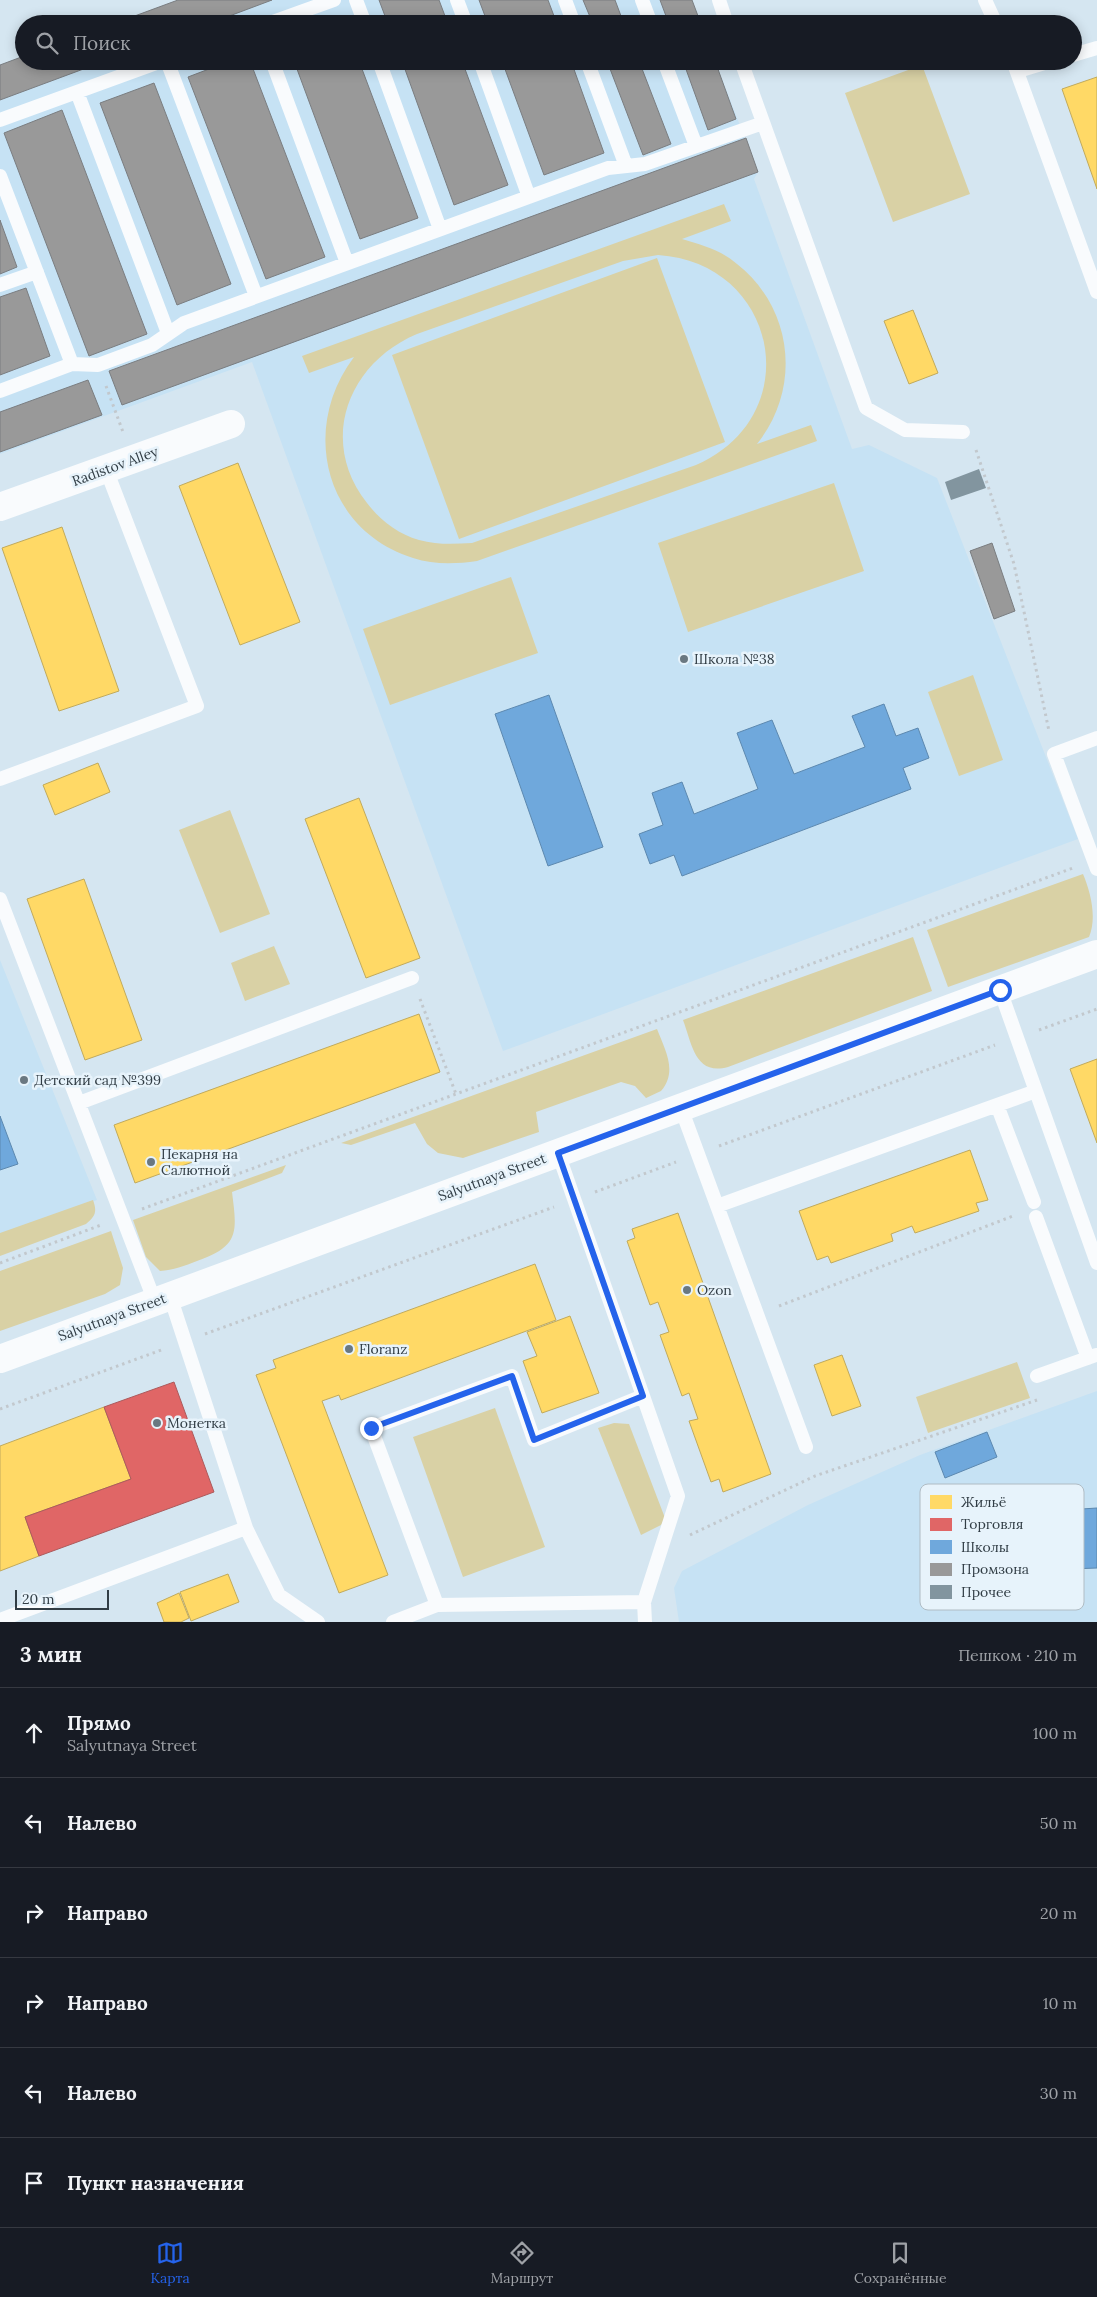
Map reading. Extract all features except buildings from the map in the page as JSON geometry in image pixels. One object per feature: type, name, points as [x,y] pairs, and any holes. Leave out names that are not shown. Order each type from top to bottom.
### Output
[{"type":"street","name":"Radistov Alley","points":[[0,507],[231,424]]},
{"type":"street","name":"Salyutnaya Street","points":[[0,1359],[1097,954]]},
{"type":"lane","points":[[292,15],[334,0]]},
{"type":"lane","points":[[356,0],[362,15]]},
{"type":"lane","points":[[457,0],[463,15]]},
{"type":"lane","points":[[565,0],[571,15]]},
{"type":"lane","points":[[642,0],[648,15]]},
{"type":"lane","points":[[719,0],[724,15]]},
{"type":"lane","points":[[985,0],[992,15]]},
{"type":"lane","points":[[1082,52],[1097,48]]},
{"type":"lane","points":[[0,120],[137,70]]},
{"type":"lane","points":[[170,70],[256,296]]},
{"type":"lane","points":[[275,70],[347,263]]},
{"type":"lane","points":[[382,70],[440,229]]},
{"type":"lane","points":[[483,70],[529,197]]},
{"type":"lane","points":[[590,70],[626,166]]},
{"type":"lane","points":[[667,70],[696,146]]},
{"type":"lane","points":[[744,70],[866,408],[905,430],[963,432]]},
{"type":"lane","points":[[1016,70],[1097,292]]},
{"type":"lane","points":[[77,92],[168,333]]},
{"type":"lane","points":[[0,390],[72,364],[98,364],[152,345],[184,323],[608,168],[645,164],[763,123]]},
{"type":"lane","points":[[0,176],[72,364]]},
{"type":"lane","points":[[0,285],[37,272]]},
{"type":"lane","points":[[1,774],[197,706],[106,469]]},
{"type":"lane","points":[[1096,864],[1054,754],[1097,738]]},
{"type":"lane","points":[[0,899],[122,1217],[162,1299],[186,1341],[246,1528],[279,1596],[318,1622]]},
{"type":"lane","points":[[79,1103],[412,978]]},
{"type":"lane","points":[[1000,990],[1097,1263]]},
{"type":"lane","points":[[717,1206],[1036,1091]]},
{"type":"lane","points":[[997,1105],[1034,1202]]},
{"type":"lane","points":[[681,1108],[806,1447]]},
{"type":"lane","points":[[558,1153],[678,1496],[644,1602],[645,1622]]},
{"type":"lane","points":[[1036,1217],[1092,1357],[1037,1376]]},
{"type":"lane","points":[[437,1605],[371,1428],[512,1376],[534,1440],[643,1396]]},
{"type":"lane","points":[[0,1620],[246,1528]]},
{"type":"lane","points":[[393,1622],[437,1605],[644,1602]]},
{"type":"path","points":[[98,364],[133,459]]},
{"type":"path","points":[[963,432],[974,443],[1014,564],[1054,754]]},
{"type":"path","points":[[0,1263],[456,1094],[1096,864]]},
{"type":"path","points":[[412,978],[456,1094]]},
{"type":"path","points":[[0,1409],[1097,1009]]},
{"type":"path","points":[[757,1315],[1016,1214]]},
{"type":"path","points":[[660,1549],[815,1476],[1042,1398]]},
{"type":"shaded area","points":[[178,0],[692,0],[698,15],[137,15]]},
{"type":"shaded area","name":"Школа №38","points":[[15,59],[15,70],[718,70],[758,172],[754,179],[852,449],[869,445],[937,478],[1078,839],[503,1051],[252,362],[0,454],[0,65]]},
{"type":"shaded area","points":[[908,70],[924,70],[970,194],[893,222],[845,93]]},
{"type":"shaded area","points":[[724,204],[731,221],[682,239],[718,252],[737,264],[756,282],[770,303],[780,326],[785,349],[785,374],[781,398],[771,422],[757,444],[811,425],[817,441],[477,561],[429,562],[413,558],[383,544],[359,525],[341,501],[330,474],[325,444],[328,414],[337,385],[354,357],[309,373],[302,356]],"holes":[[[658,255],[699,264],[731,284],[753,312],[764,345],[765,379],[754,413],[731,442],[696,465],[472,543],[426,542],[411,537],[390,526],[367,503],[352,479],[344,455],[343,430],[348,406],[358,384],[373,364],[393,347],[417,334],[623,261]]]},
{"type":"shaded area","points":[[657,258],[725,442],[459,539],[392,355]]},
{"type":"shaded area","points":[[834,483],[864,571],[688,632],[658,543]]},
{"type":"shaded area","points":[[511,577],[538,653],[390,705],[363,629]]},
{"type":"shaded area","points":[[973,675],[1003,760],[959,776],[928,692]]},
{"type":"shaded area","points":[[230,810],[270,914],[220,933],[179,830]]},
{"type":"shaded area","points":[[1083,874],[1093,914],[1089,937],[948,987],[927,930]]},
{"type":"shaded area","points":[[913,937],[932,991],[728,1067],[717,1069],[708,1067],[696,1056],[683,1020]]},
{"type":"shaded area","points":[[274,946],[290,984],[245,1001],[231,963]]},
{"type":"shaded area","name":"Детский сад №399","points":[[0,960],[97,1200],[0,1237]]},
{"type":"shaded area","points":[[657,1029],[668,1060],[669,1076],[661,1091],[646,1098],[635,1086],[621,1082],[536,1112],[539,1132],[463,1158],[438,1153],[427,1144],[415,1123],[351,1145],[341,1143]]},
{"type":"shaded area","points":[[286,1165],[282,1173],[232,1192],[235,1218],[234,1227],[232,1236],[221,1250],[188,1265],[160,1271],[146,1257],[133,1220]]},
{"type":"shaded area","points":[[93,1200],[95,1213],[86,1224],[0,1256],[0,1233]]},
{"type":"shaded area","points":[[111,1231],[123,1268],[120,1285],[105,1294],[0,1331],[0,1271]]},
{"type":"shaded area","points":[[1017,1362],[1030,1398],[928,1433],[916,1397]]},
{"type":"shaded area","points":[[1097,1391],[1097,1622],[679,1622],[674,1588],[682,1571],[808,1505],[920,1455]]},
{"type":"shaded area","points":[[495,1408],[545,1547],[463,1577],[413,1437]]},
{"type":"shaded area","points":[[614,1423],[629,1424],[665,1518],[661,1525],[641,1535],[598,1428]]},
{"type":"place","name":"Школа №38","points":[[684,659]]},
{"type":"place","name":"Детский сад №399","points":[[24,1080]]},
{"type":"place","name":"Пекарня на Салютной","points":[[151,1162]]},
{"type":"place","name":"Ozon","points":[[687,1290]]},
{"type":"place","name":"Floranz","points":[[349,1349]]},
{"type":"place","name":"Монетка","points":[[157,1423]]},
{"type":"route","points":[[371,1428],[512,1376],[534,1440],[643,1396],[558,1153],[1000,990]]}]
